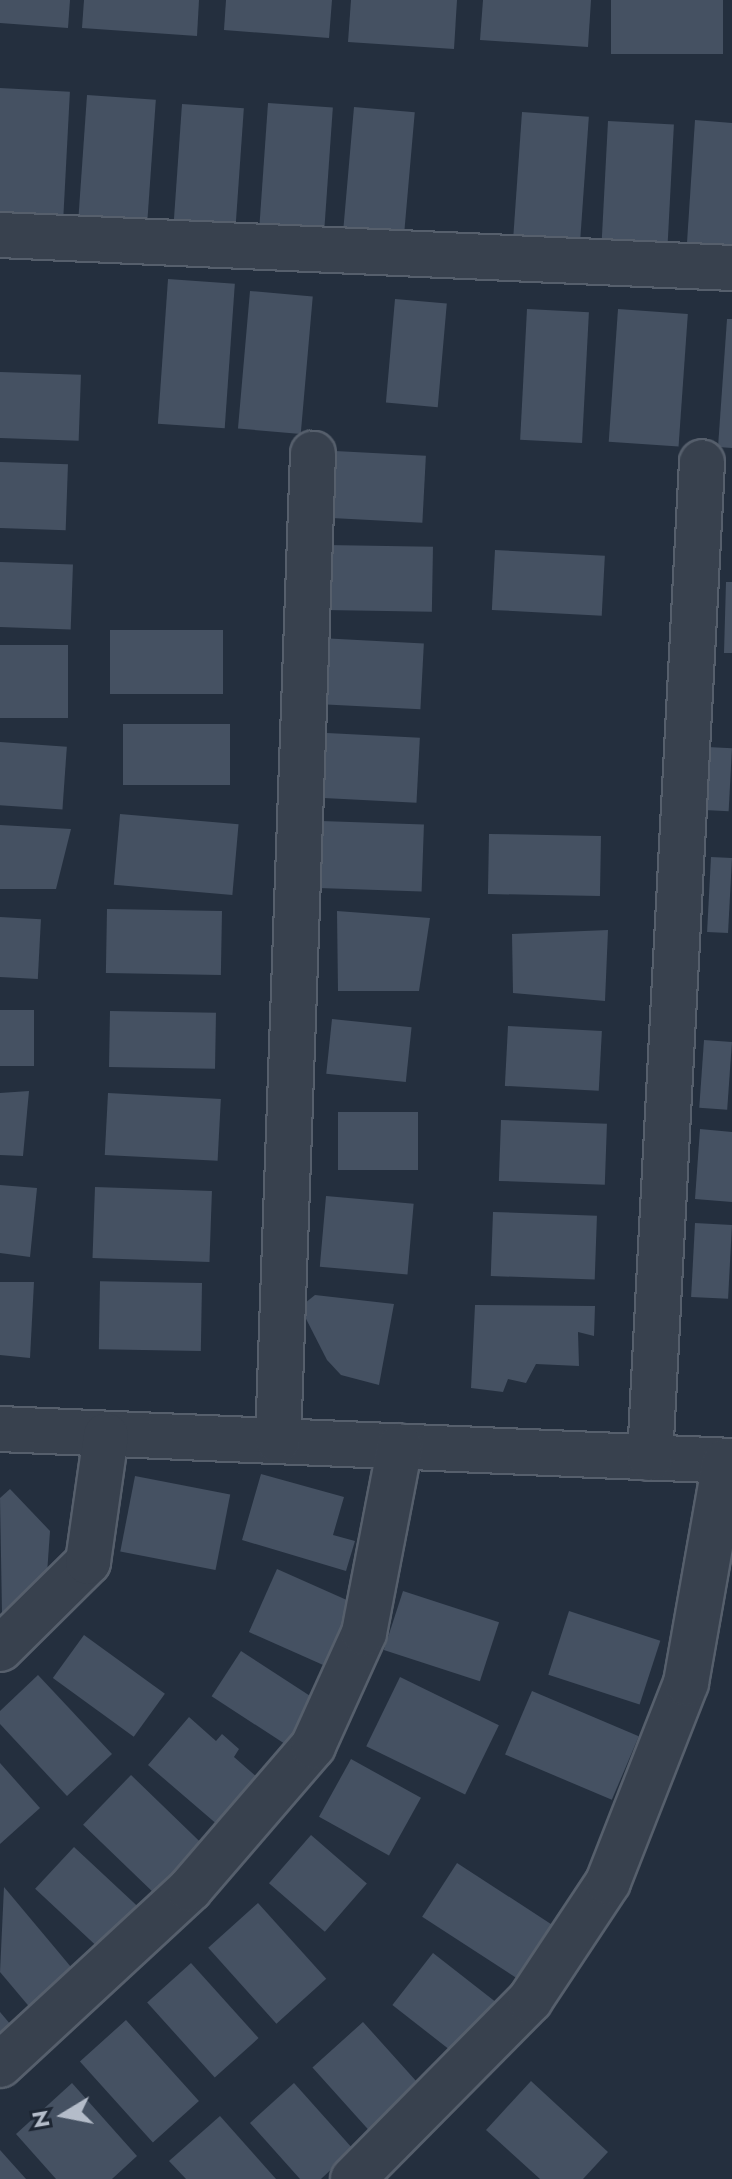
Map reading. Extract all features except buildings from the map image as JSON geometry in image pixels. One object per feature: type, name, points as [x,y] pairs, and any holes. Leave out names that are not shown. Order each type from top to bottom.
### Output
[{"type":"street","points":[[0,235],[732,268]]},
{"type":"street","points":[[278,1441],[313,454]]},
{"type":"street","points":[[650,1458],[702,462]]},
{"type":"street","points":[[0,1429],[729,1461],[686,1683],[608,1882],[530,2000],[353,2179]]},
{"type":"street","points":[[0,1649],[88,1562],[106,1435]]},
{"type":"street","points":[[0,2065],[190,1889],[313,1746],[364,1633],[400,1446]]}]
